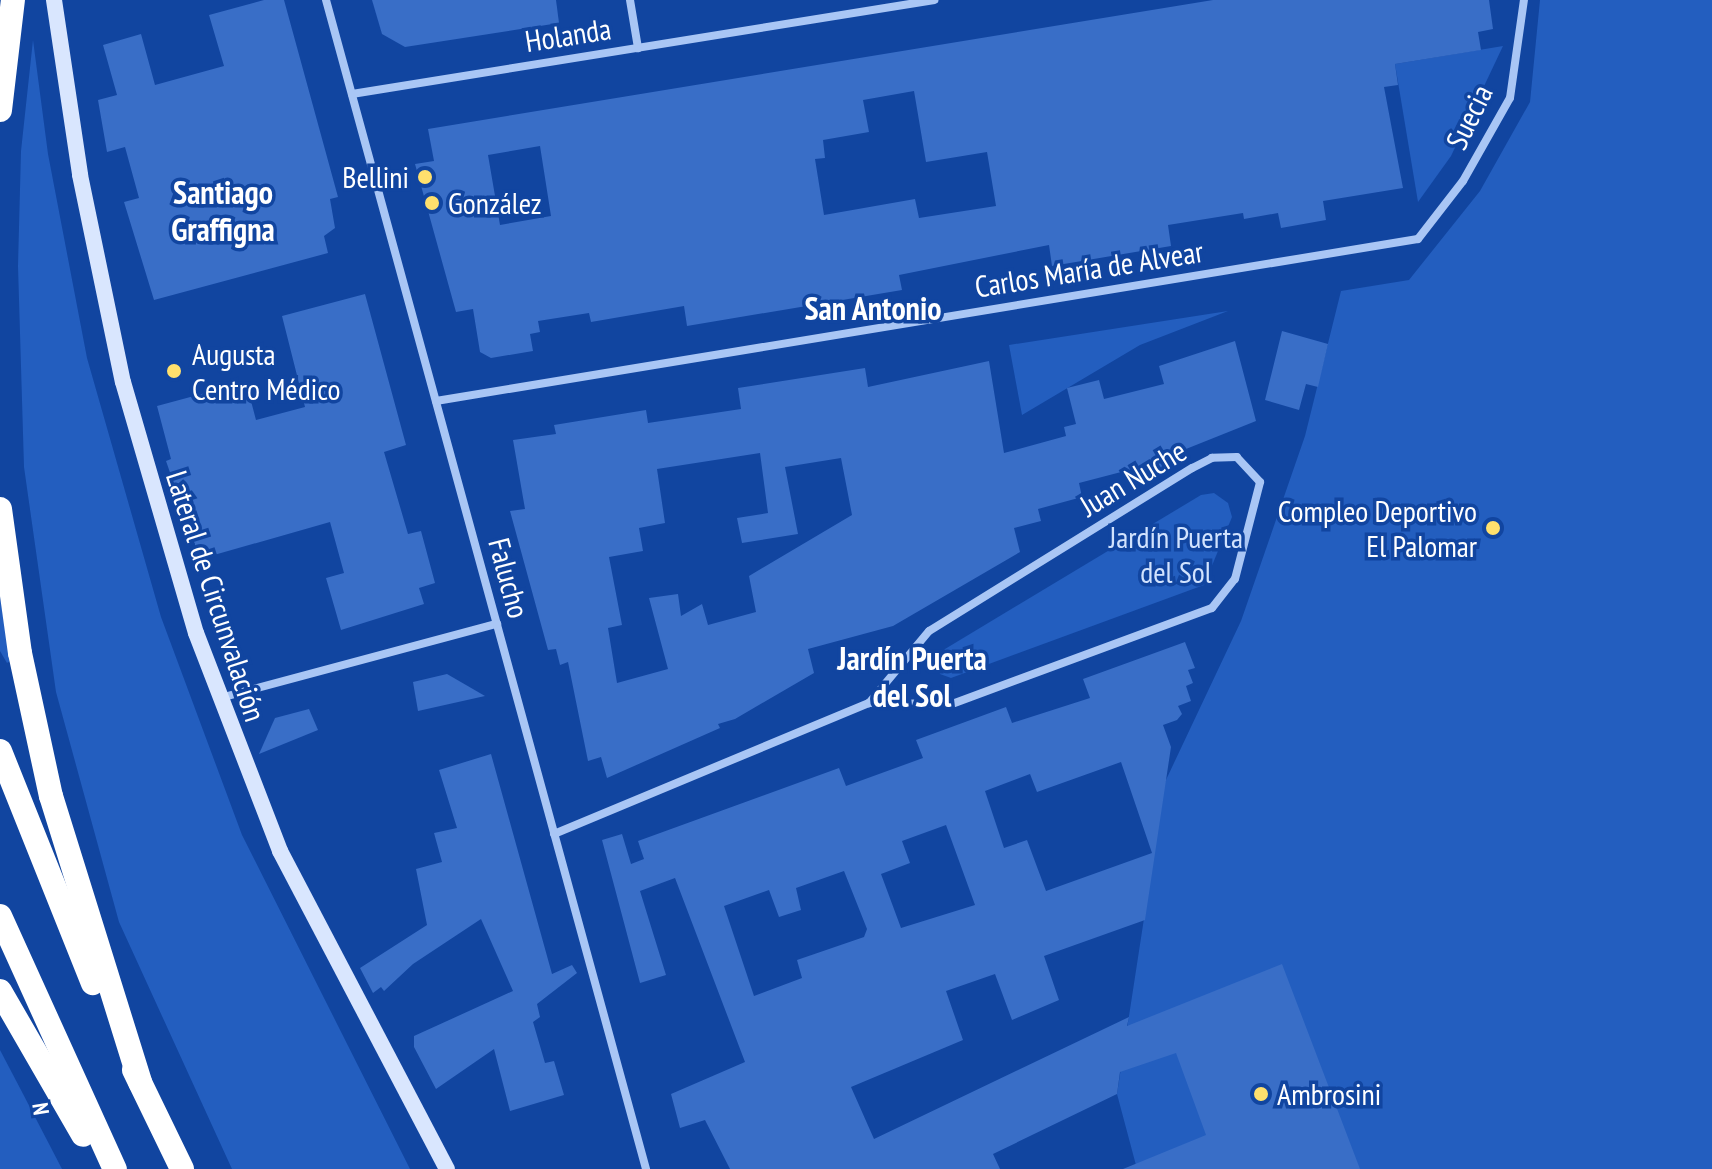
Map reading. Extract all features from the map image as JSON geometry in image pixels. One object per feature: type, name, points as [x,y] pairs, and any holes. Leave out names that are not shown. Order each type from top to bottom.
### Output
[{"type":"highway","points":[[0,110],[13,0]]},
{"type":"highway","points":[[0,509],[20,653],[51,796],[140,1082]]},
{"type":"highway","points":[[0,751],[62,915],[182,1169]]},
{"type":"highway","points":[[0,916],[115,1169]]},
{"type":"highway","points":[[0,991],[103,1169]]},
{"type":"street","name":"Lateral de Circunvalación","points":[[54,0],[80,175],[123,382],[218,698],[280,851],[447,1169]]},
{"type":"street","name":"Falucho","points":[[326,0],[646,1169]]},
{"type":"street","points":[[630,0],[638,48]]},
{"type":"street","name":"Holanda","points":[[352,94],[934,0]]},
{"type":"street","name":"Suecia","points":[[1418,239],[1463,181],[1510,98],[1524,0]]},
{"type":"street","name":"Carlos María de Alvear","points":[[436,401],[1418,239]]},
{"type":"street","name":"Juan Nuche","points":[[554,834],[869,703],[952,704],[1212,608],[1235,579],[1259,495],[1255,474],[1237,457],[1212,458],[1192,468],[929,631],[869,703]]},
{"type":"street","points":[[218,698],[497,624]]},
{"type":"green space","name":"Compleo Deportivo El Palomar","points":[[1540,0],[1712,0],[1712,1169],[1137,1169],[1117,1094],[1165,782],[1241,621],[1305,436],[1341,291],[1409,280],[1480,191],[1530,102]]},
{"type":"green space","points":[[33,40],[48,154],[87,358],[161,617],[242,835],[410,1169],[232,1169],[119,922],[56,692],[24,467],[18,266],[21,151]]},
{"type":"green space","points":[[1503,46],[1451,156],[1418,202],[1395,64]]},
{"type":"green space","points":[[1228,311],[1140,345],[1022,415],[1009,345]]},
{"type":"green space","name":"Jardín Puerta del Sol","points":[[1214,493],[1228,503],[1232,517],[1204,585],[951,678],[940,674],[936,662],[945,649],[1201,495]]},
{"type":"green space","points":[[0,597],[10,661],[7,663],[0,651]]},
{"type":"green space","points":[[0,1050],[22,1092],[62,1169],[0,1169]]},
{"type":"building","points":[[264,0],[284,0],[338,197],[330,199],[335,228],[324,236],[328,253],[154,300],[124,202],[139,198],[125,147],[107,152],[98,100],[117,95],[103,45],[141,34],[155,85],[224,66],[209,15]]},
{"type":"building","points":[[372,0],[556,0],[559,23],[405,47],[382,34]]},
{"type":"building","points":[[1213,0],[1489,0],[1493,29],[1478,32],[1481,50],[1395,64],[1398,85],[1384,87],[1403,188],[1323,201],[1326,220],[1281,228],[1278,213],[1244,219],[1243,213],[1168,225],[1171,246],[1052,266],[1049,245],[899,275],[902,290],[687,326],[684,306],[591,322],[589,313],[538,321],[540,332],[530,334],[533,351],[491,358],[480,352],[473,309],[456,312],[415,164],[434,161],[428,129]],"holes":[[[914,91],[926,162],[987,152],[996,206],[919,218],[915,199],[824,215],[815,159],[825,158],[823,140],[869,132],[863,100]],[[540,146],[551,216],[500,225],[488,155]]]},
{"type":"building","points":[[365,294],[406,445],[384,452],[408,534],[421,531],[435,583],[419,588],[424,604],[341,630],[326,578],[344,573],[330,522],[200,559],[166,461],[171,459],[157,406],[246,382],[256,420],[305,407],[282,316]]},
{"type":"building","points":[[1282,331],[1328,344],[1318,387],[1306,384],[1299,410],[1265,400]]},
{"type":"building","points":[[1235,341],[1256,421],[1181,451],[1182,456],[1129,486],[1125,471],[1079,483],[1082,497],[1038,509],[1041,521],[1014,528],[1020,552],[893,626],[808,649],[814,673],[735,719],[718,724],[720,728],[607,778],[601,757],[588,761],[568,662],[560,665],[556,649],[548,650],[510,511],[525,509],[513,440],[556,434],[554,425],[646,410],[648,423],[741,409],[738,388],[865,368],[868,387],[989,361],[1004,453],[1066,436],[1064,427],[1076,424],[1067,388],[1099,380],[1104,399],[1164,384],[1159,366]],"holes":[[[760,453],[768,513],[737,518],[742,543],[798,534],[785,467],[841,458],[852,515],[749,576],[756,612],[708,625],[702,604],[681,616],[678,594],[649,598],[668,669],[617,683],[608,628],[622,625],[609,557],[643,551],[639,528],[665,523],[657,469]]]},
{"type":"building","points":[[1185,642],[1195,668],[1188,670],[1193,683],[1186,686],[1191,701],[1178,706],[1182,714],[1177,720],[1163,725],[1171,747],[1145,920],[1044,956],[1059,1000],[1012,1020],[995,974],[946,991],[963,1040],[851,1087],[874,1139],[1129,1017],[1127,1026],[1282,964],[1360,1169],[1123,1169],[1206,1135],[1176,1053],[1120,1072],[1117,1094],[993,1154],[1000,1169],[730,1169],[705,1120],[680,1128],[671,1094],[745,1062],[675,878],[640,891],[666,975],[640,983],[602,840],[622,834],[631,864],[644,859],[638,841],[839,768],[846,786],[923,758],[916,740],[1006,707],[1012,723],[1090,698],[1083,679]],"holes":[[[1121,762],[1152,853],[1046,891],[1027,840],[1004,848],[985,791],[1030,774],[1037,792]],[[946,825],[975,905],[901,928],[881,874],[910,863],[902,841]],[[844,871],[867,929],[864,937],[797,960],[802,978],[754,996],[724,906],[769,890],[779,917],[801,910],[796,888]]]},
{"type":"building","points":[[447,674],[485,696],[418,711],[413,682]]},
{"type":"building","points":[[309,709],[318,730],[259,754],[275,718]]},
{"type":"building","points":[[491,754],[552,974],[572,965],[577,973],[537,1004],[540,1017],[533,1022],[545,1063],[554,1061],[564,1095],[510,1111],[494,1049],[436,1089],[414,1047],[414,1036],[513,991],[481,919],[413,964],[384,991],[381,987],[373,993],[360,968],[427,925],[416,869],[442,862],[434,833],[457,828],[439,770]]},
{"type":"place","name":"Bellini","points":[[425,177]]},
{"type":"place","name":"González","points":[[432,203]]},
{"type":"place","name":"Augusta Centro Médico","points":[[174,371]]},
{"type":"place","name":"Compleo Deportivo El Palomar","points":[[1493,528]]},
{"type":"place","name":"Ambrosini","points":[[1261,1094]]},
{"type":"district","name":"Santiago Graffigna","points":[[223,212]]},
{"type":"district","name":"San Antonio","points":[[873,308]]},
{"type":"district","name":"Jardín Puerta del Sol","points":[[912,678]]}]
